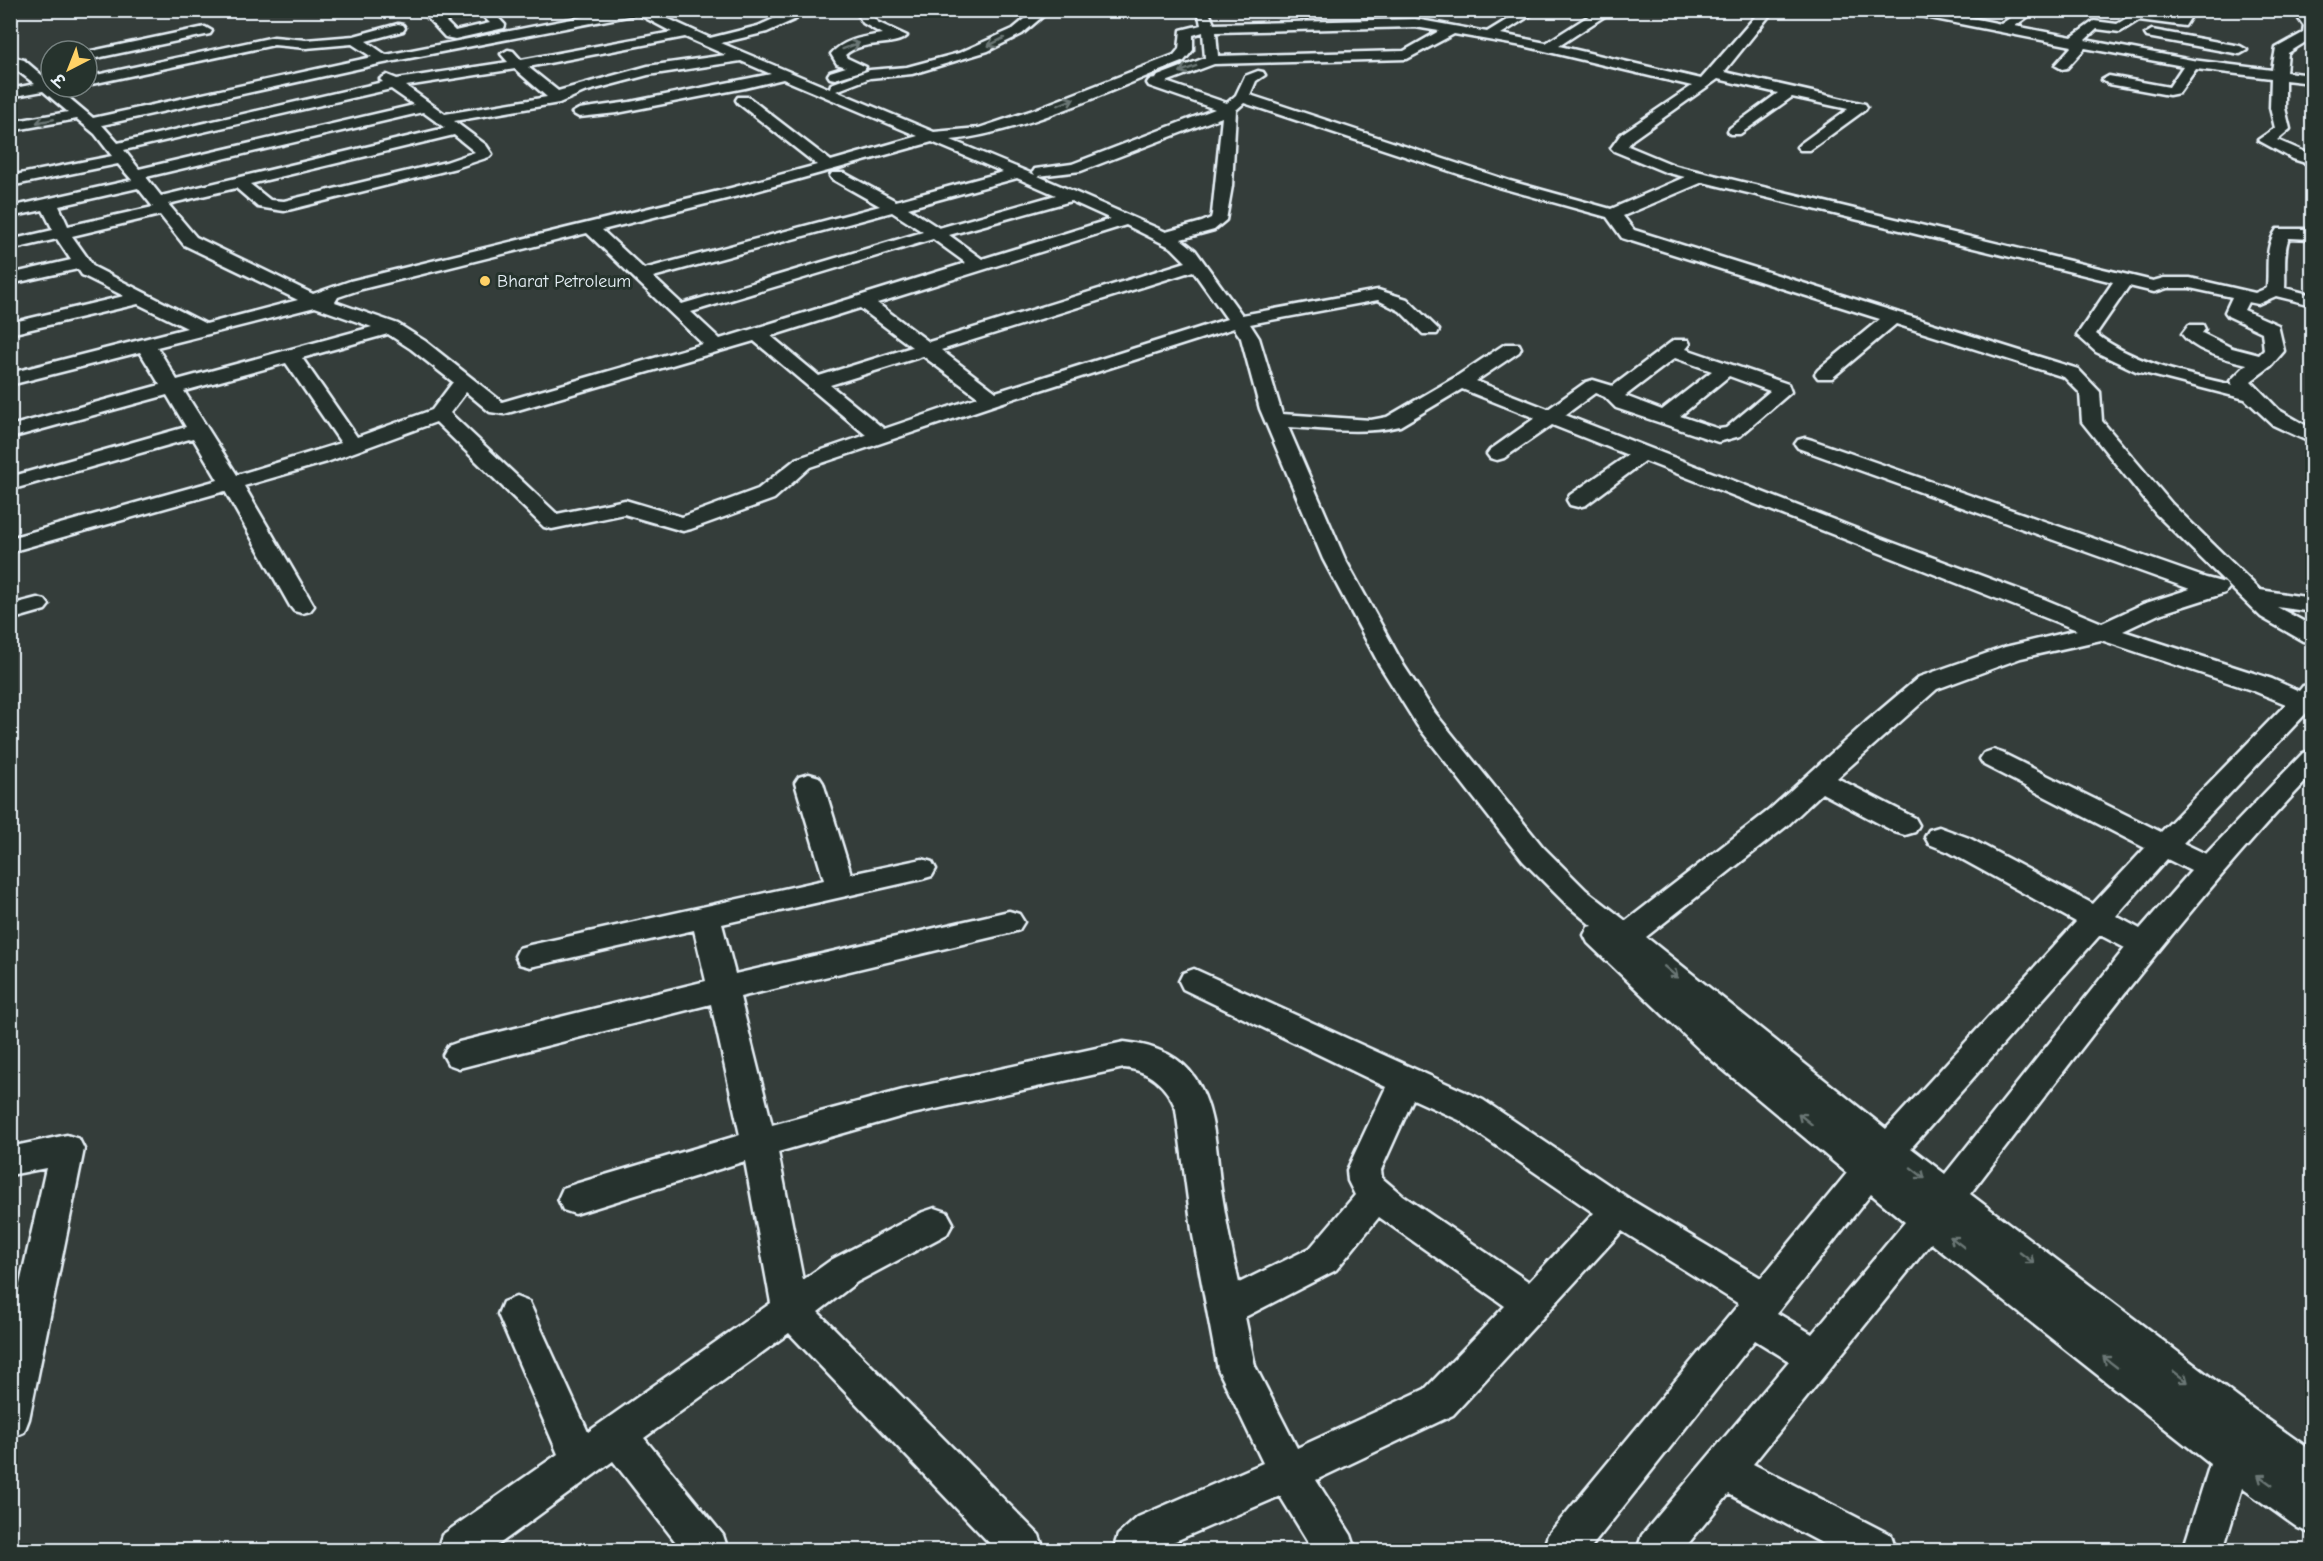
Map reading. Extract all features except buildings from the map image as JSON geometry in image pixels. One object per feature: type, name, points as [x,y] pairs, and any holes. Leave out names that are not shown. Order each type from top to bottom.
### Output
[{"type":"street","points":[[430,14],[450,34],[455,35],[499,25],[483,10]]},
{"type":"street","points":[[658,10],[745,57],[784,74],[948,139],[1041,172],[1143,215],[1167,227],[1173,239]]},
{"type":"street","points":[[715,41],[773,25],[791,16],[776,10]]},
{"type":"street","points":[[820,80],[859,67],[843,61],[838,54],[846,46],[900,36],[874,27],[864,18],[861,10]]},
{"type":"street","points":[[836,87],[874,73],[890,75],[976,51],[1028,26],[1044,10]]},
{"type":"street","points":[[1202,10],[1209,28],[1212,60]]},
{"type":"street","points":[[1376,10],[1383,23]]},
{"type":"street","points":[[1487,37],[1533,10]]},
{"type":"street","points":[[1549,47],[1608,10]]},
{"type":"street","points":[[1768,10],[1709,79],[1626,136],[1618,148],[1671,169],[2154,287],[2159,283],[2179,281],[2258,299],[2267,292],[2276,291],[2313,300]]},
{"type":"street","points":[[2009,30],[2005,27],[2031,10]]},
{"type":"street","points":[[2120,28],[2134,16],[2186,24],[2189,10]]},
{"type":"street","points":[[10,127],[62,100],[246,89],[384,59],[640,11],[687,33],[820,80],[1019,173],[1173,239],[1189,254],[1250,338],[1275,420],[1334,559],[1392,666],[1426,720],[1533,854],[1576,897],[1600,936],[1618,938],[1711,1041],[1879,1161],[2232,1456],[2313,1514]]},
{"type":"street","points":[[1297,11],[1307,35],[1309,57]]},
{"type":"street","points":[[1919,11],[2078,43],[2117,71],[2169,91],[2174,90],[2192,64]]},
{"type":"street","points":[[2309,17],[2311,26],[2305,45],[2281,51],[2276,84],[2276,111],[2283,129],[2265,140],[2298,156],[2313,160]]},
{"type":"street","points":[[1041,172],[1075,168],[1229,109],[1242,97],[1250,79],[1362,40],[1383,23],[1415,23],[1860,107],[1805,147]]},
{"type":"street","points":[[2062,65],[2094,26],[2120,28],[2240,50]]},
{"type":"street","points":[[99,78],[274,41],[288,40],[306,44],[355,40],[398,28]]},
{"type":"street","points":[[10,379],[312,300],[339,296],[981,132],[1038,113],[1179,58],[1186,50],[1186,33],[1209,28],[1362,40],[1407,55],[1451,30]]},
{"type":"street","points":[[99,53],[204,31]]},
{"type":"street","points":[[10,182],[272,112],[394,84],[517,65],[687,33]]},
{"type":"street","points":[[2225,69],[2251,35]]},
{"type":"street","points":[[492,39],[517,65],[557,98],[575,117],[758,82],[784,74]]},
{"type":"street","points":[[355,40],[384,59]]},
{"type":"street","points":[[443,119],[557,98],[621,75],[701,61],[745,57]]},
{"type":"street","points":[[948,139],[993,137],[1043,123],[1212,60],[1309,57]]},
{"type":"street","points":[[99,60],[125,73]]},
{"type":"street","points":[[1212,60],[1258,75]]},
{"type":"street","points":[[240,183],[261,203],[270,207],[284,206],[452,165],[484,154],[481,148],[367,63]]},
{"type":"street","points":[[16,64],[39,65]]},
{"type":"street","points":[[16,64],[62,100],[119,153],[190,241],[312,300],[391,328],[418,345],[497,408],[504,408],[757,334],[1127,219]]},
{"type":"street","points":[[2117,71],[2192,64],[2313,79]]},
{"type":"street","points":[[1154,83],[1229,109]]},
{"type":"street","points":[[246,89],[272,112]]},
{"type":"street","points":[[1735,131],[1789,92]]},
{"type":"street","points":[[10,93],[62,100],[89,99]]},
{"type":"street","points":[[1242,97],[1504,184],[1613,214],[1628,234],[1892,318],[2014,353],[2071,373],[2090,392],[2092,422],[2164,509],[2269,612],[2313,636]]},
{"type":"street","points":[[743,100],[834,171],[938,233],[979,265]]},
{"type":"street","points":[[306,104],[331,129]]},
{"type":"street","points":[[10,212],[302,136],[425,107]]},
{"type":"street","points":[[1173,239],[1210,225],[1219,220],[1222,214],[1229,109]]},
{"type":"street","points":[[10,245],[240,183],[457,130]]},
{"type":"street","points":[[302,136],[325,162]]},
{"type":"street","points":[[642,275],[1019,173]]},
{"type":"street","points":[[1613,214],[1660,192],[1703,176]]},
{"type":"street","points":[[680,310],[938,233],[1072,196]]},
{"type":"street","points":[[47,204],[53,210],[62,232],[81,263],[101,279],[143,297],[202,329]]},
{"type":"street","points":[[594,231],[716,346]]},
{"type":"street","points":[[2276,291],[2278,261],[2276,246],[2283,232],[2313,234]]},
{"type":"street","points":[[10,279],[81,263]]},
{"type":"street","points":[[816,383],[1196,265]]},
{"type":"street","points":[[2124,280],[2086,335],[2095,343],[2136,364],[2252,395]]},
{"type":"street","points":[[1784,303],[1801,289]]},
{"type":"street","points":[[439,414],[552,522],[625,507],[683,524],[766,494],[803,463],[993,399],[1238,321],[1378,295],[1392,297],[1402,302],[1430,330]]},
{"type":"street","points":[[2242,295],[2234,312],[2271,329],[2274,351],[2264,362],[2252,368],[2240,381],[2275,419],[2313,438]]},
{"type":"street","points":[[10,329],[143,297]]},
{"type":"street","points":[[863,301],[993,399]]},
{"type":"street","points":[[1825,374],[1892,318]]},
{"type":"street","points":[[10,432],[391,328]]},
{"type":"street","points":[[2196,329],[2191,334],[2201,342],[2224,352],[2264,362]]},
{"type":"street","points":[[757,334],[881,437]]},
{"type":"street","points":[[146,344],[231,483],[302,606]]},
{"type":"street","points":[[1275,420],[1371,426],[1393,422],[1461,382],[1512,348]]},
{"type":"street","points":[[1677,348],[1726,369],[1781,388],[1781,392],[1733,432],[1724,435],[1711,434],[1617,401],[1616,394],[1677,348]]},
{"type":"street","points":[[290,355],[353,446]]},
{"type":"street","points":[[1665,418],[1726,369]]},
{"type":"street","points":[[10,545],[320,458],[439,414],[464,381]]},
{"type":"street","points":[[1461,382],[1642,454],[2036,604],[2102,632],[2308,697],[2164,845],[1879,1161],[1563,1551]]},
{"type":"street","points":[[1497,454],[1593,386],[1616,394]]},
{"type":"street","points":[[10,484],[199,430]]},
{"type":"street","points":[[1805,444],[2189,581],[2253,596],[2313,606]]},
{"type":"street","points":[[1578,500],[1642,454]]},
{"type":"street","points":[[1618,938],[1755,837],[1928,683],[2014,652],[2102,632],[2151,609],[2217,588]]},
{"type":"street","points":[[10,613],[37,605]]},
{"type":"street","points":[[1993,759],[2211,869]]},
{"type":"street","points":[[1657,1551],[1938,1208],[2144,945],[2242,830],[2313,759]]},
{"type":"street","points":[[1820,780],[1905,825]]},
{"type":"street","points":[[809,783],[841,887]]},
{"type":"street","points":[[1939,837],[1959,845],[2144,945]]},
{"type":"street","points":[[530,956],[922,869]]},
{"type":"street","points":[[706,917],[759,1143],[791,1310],[1024,1551]]},
{"type":"street","points":[[459,1055],[723,989],[1009,922]]},
{"type":"street","points":[[1194,981],[1471,1110],[1758,1309],[1817,1357]]},
{"type":"street","points":[[574,1199],[759,1143],[903,1103],[1124,1055],[1144,1057],[1161,1066],[1183,1086],[1193,1109],[1210,1230],[1237,1369],[1288,1472],[1336,1551]]},
{"type":"street","points":[[1405,1081],[1364,1170],[1365,1182],[1376,1195],[1531,1304]]},
{"type":"street","points":[[10,1161],[67,1149],[21,1322],[10,1419]]},
{"type":"street","points":[[1226,1308],[1323,1259],[1376,1195]]},
{"type":"street","points":[[1938,1208],[2313,1475]]},
{"type":"street","points":[[1133,1551],[1152,1531],[1288,1472],[1439,1402],[1619,1211]]},
{"type":"street","points":[[457,1551],[844,1271],[935,1223]]},
{"type":"street","points":[[516,1314],[581,1461]]},
{"type":"street","points":[[617,1435],[708,1551]]},
{"type":"street","points":[[2203,1551],[2232,1456]]},
{"type":"street","points":[[1723,1468],[1876,1551]]},
{"type":"place","name":"Bharat Petroleum","points":[[485,281]]}]
